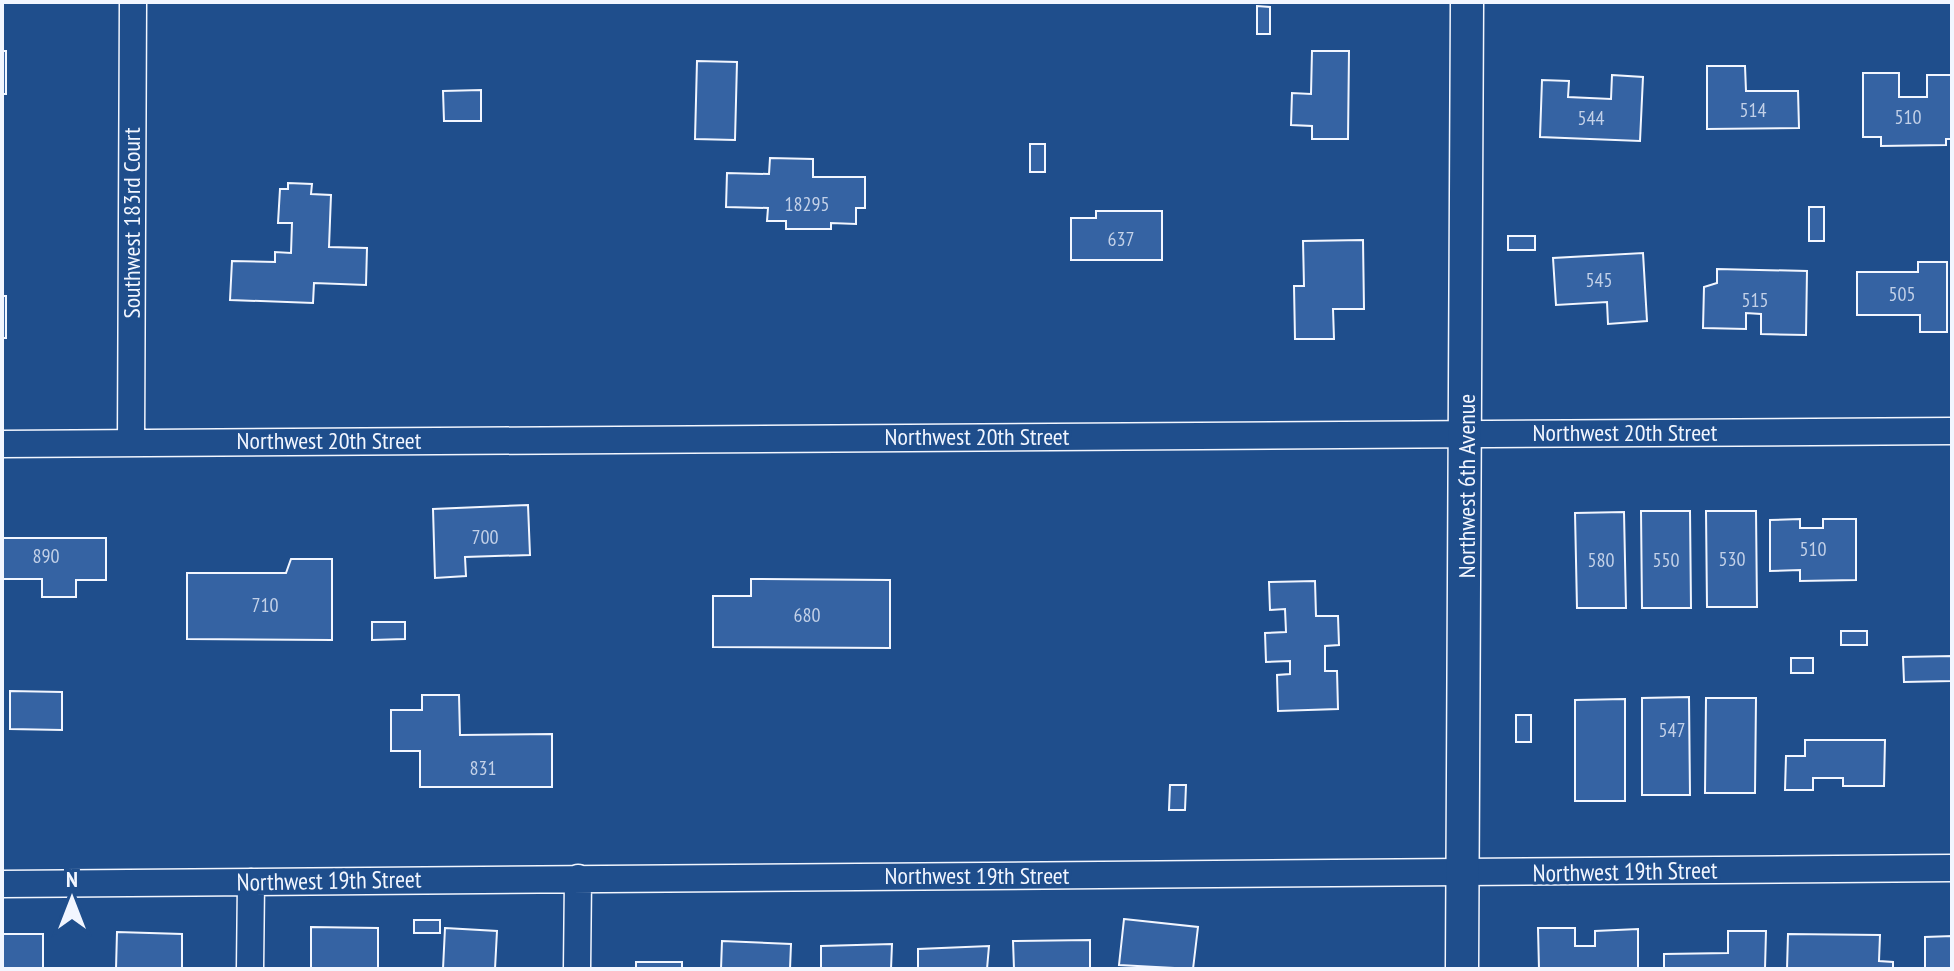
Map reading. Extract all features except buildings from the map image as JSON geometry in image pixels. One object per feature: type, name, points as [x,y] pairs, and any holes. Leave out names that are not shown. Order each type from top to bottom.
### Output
[{"type":"street","name":"Southwest 183rd Court","points":[[131,443],[133,2]]},
{"type":"street","name":"Northwest 6th Avenue","points":[[1462,969],[1468,433],[1467,2]]},
{"type":"street","name":"Northwest 20th Street","points":[[2,444],[1952,431]]},
{"type":"street","name":"Northwest 19th Street","points":[[2,884],[1952,868]]},
{"type":"street","points":[[577,969],[578,878]]},
{"type":"street","points":[[250,969],[251,882]]}]
